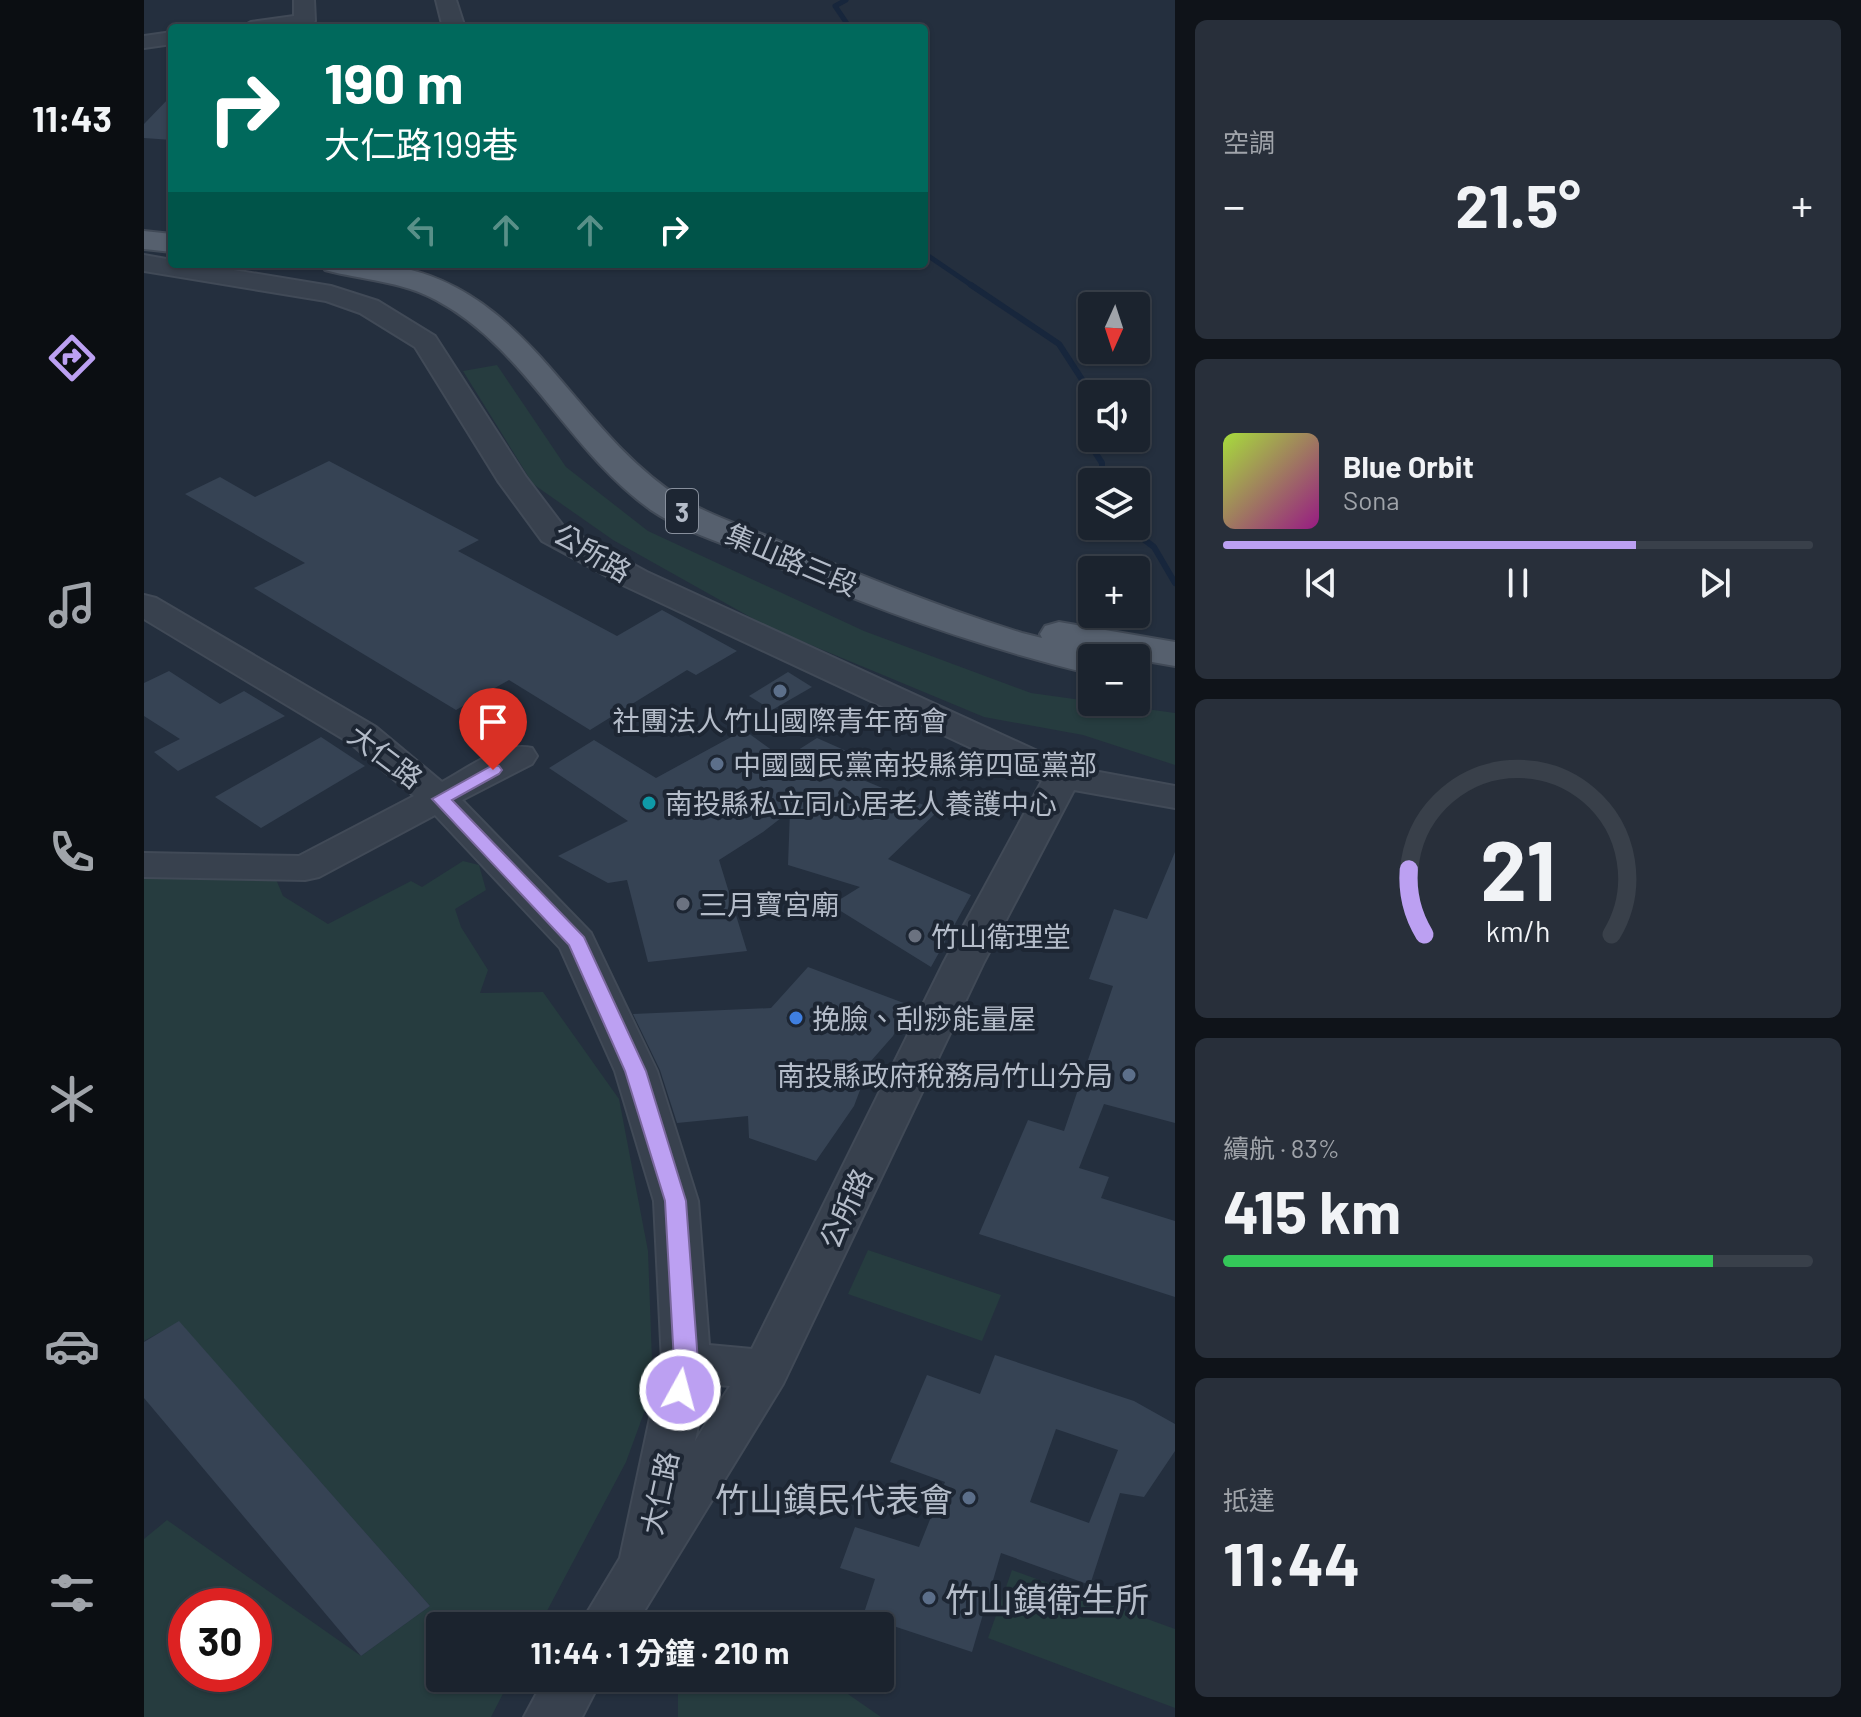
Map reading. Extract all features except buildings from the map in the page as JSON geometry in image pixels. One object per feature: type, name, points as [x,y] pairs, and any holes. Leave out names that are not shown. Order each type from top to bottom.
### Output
[{"type":"main road","points":[[144,226],[168,229]]},
{"type":"main road","points":[[144,240],[168,243]]},
{"type":"main road","name":"集山路三段","points":[[356,268],[405,278],[446,293],[486,319],[615,465],[668,505],[912,609],[1023,647],[1078,659]]},
{"type":"main road","name":"集山路三段","points":[[432,268],[477,285],[591,390],[649,458],[723,506],[808,547],[986,615],[1073,637],[1175,654]]},
{"type":"main road","points":[[1150,672],[1175,675]]},
{"type":"street","points":[[281,24],[304,21],[304,0]]},
{"type":"street","points":[[446,0],[453,24]]},
{"type":"street","points":[[144,42],[168,39]]},
{"type":"street","name":"公所路","points":[[144,263],[168,267]]},
{"type":"street","name":"公所路","points":[[174,268],[331,294],[369,307],[425,342],[513,481],[553,534],[636,579],[1063,777],[1175,797]]},
{"type":"street","name":"大仁路","points":[[144,605],[363,735],[440,799],[577,942],[636,1071],[676,1201],[686,1362],[645,1561]]},
{"type":"street","points":[[144,842],[159,865],[305,868],[519,756]]},
{"type":"street","name":"公所路","points":[[614,1612],[766,1370],[964,962],[1063,777]]},
{"type":"street","points":[[686,1362],[766,1370]]},
{"type":"street","points":[[552,1717],[567,1692]]},
{"type":"green space","points":[[497,365],[566,467],[648,531],[864,631],[1031,693],[1078,700],[1078,716],[1150,716],[1150,710],[1175,713],[1175,765],[1083,735],[984,717],[770,628],[613,540],[533,484],[463,371]]},
{"type":"green space","points":[[463,861],[479,865],[486,890],[455,909],[461,927],[488,970],[480,993],[543,992],[619,1099],[648,1251],[653,1388],[626,1462],[546,1612],[426,1612],[426,1692],[504,1692],[491,1717],[144,1717],[144,1539],[167,1520],[264,1588],[168,1588],[168,1692],[272,1692],[272,1594],[361,1656],[430,1606],[179,1322],[144,1341],[144,868],[273,872],[283,896],[328,924],[411,881],[422,887]]},
{"type":"green space","points":[[868,1250],[1001,1295],[982,1341],[848,1294]]},
{"type":"green space","points":[[1012,1570],[1175,1629],[1175,1708],[988,1638]]},
{"type":"green space","points":[[678,1692],[845,1692],[881,1717],[678,1717]]},
{"type":"waterway","points":[[846,0],[835,6],[847,24]]},
{"type":"waterway","points":[[928,256],[974,287]]},
{"type":"waterway","points":[[971,285],[1059,344],[1082,380]]},
{"type":"waterway","points":[[1095,452],[1102,468]]},
{"type":"waterway","points":[[1145,540],[1154,547],[1175,583]]},
{"type":"place","name":"社團法人竹山國際青年商會","points":[[780,691]]},
{"type":"place","name":"中國國民黨南投縣第四區黨部","points":[[717,764]]},
{"type":"place","name":"南投縣私立同心居老人養護中心","points":[[649,803]]},
{"type":"place","name":"三月寶宮廟","points":[[683,904]]},
{"type":"place","name":"竹山衛理堂","points":[[915,936]]},
{"type":"place","name":"挽臉、刮痧能量屋","points":[[796,1018]]},
{"type":"place","name":"南投縣政府稅務局竹山分局","points":[[1129,1075]]},
{"type":"place","name":"竹山鎮民代表會","points":[[969,1498]]},
{"type":"place","name":"竹山鎮衛生所","points":[[929,1598]]},
{"type":"route","points":[[493,770],[440,799],[577,942],[636,1071],[676,1201],[686,1362],[680,1390]]}]
